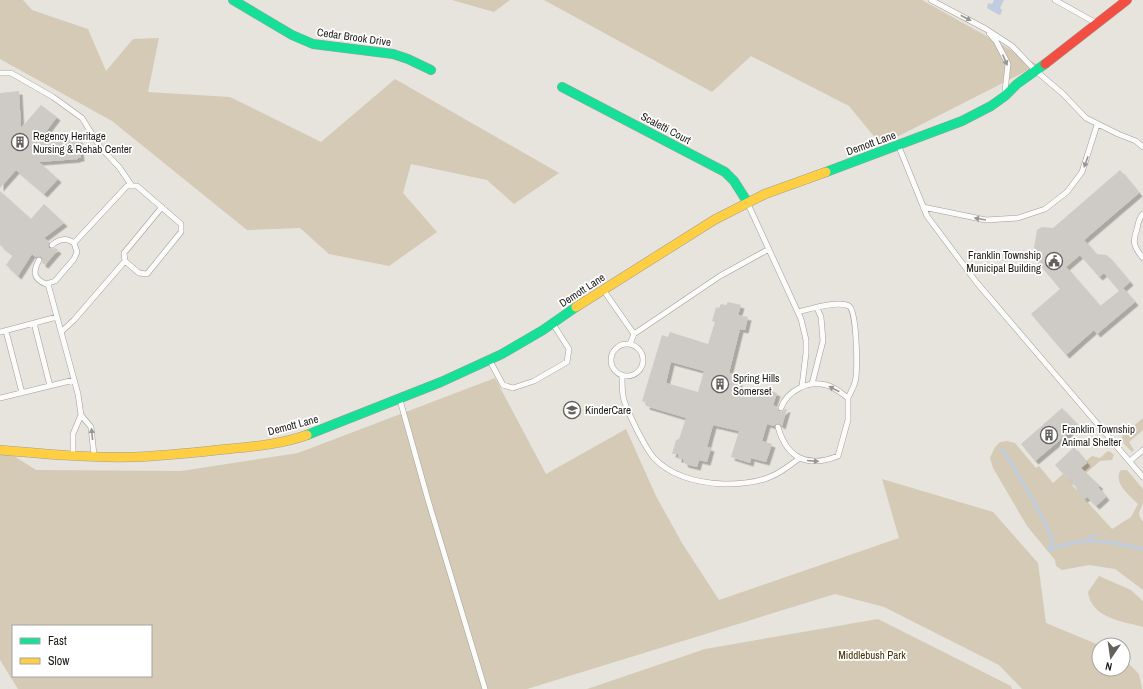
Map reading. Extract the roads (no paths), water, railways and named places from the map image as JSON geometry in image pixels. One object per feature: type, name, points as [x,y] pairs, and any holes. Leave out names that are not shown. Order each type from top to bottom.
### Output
[{"type":"street","name":"Cedar Brook Drive","points":[[233,0],[292,35],[313,44],[393,54],[408,58],[431,70]]},
{"type":"street","name":"Demott Lane","points":[[0,450],[73,455],[140,457],[260,446],[298,438],[400,399],[502,354],[552,324],[714,220],[765,194],[898,146],[962,121],[991,106],[1005,96],[1017,84],[1036,71],[1126,0]]},
{"type":"street","name":"Scaletti Court","points":[[562,87],[725,172],[734,181],[748,203]]},
{"type":"lane","points":[[931,0],[986,29],[1012,46],[1086,118],[1097,125],[1136,141],[1143,147]]},
{"type":"lane","points":[[1055,0],[1096,24]]},
{"type":"lane","points":[[986,29],[996,41],[1008,64],[1005,96]]},
{"type":"lane","points":[[0,74],[11,73],[53,97],[82,118],[100,147],[119,168],[132,186]]},
{"type":"lane","points":[[923,208],[986,220],[1018,218],[1044,209],[1067,192],[1082,172],[1097,125]]},
{"type":"lane","points":[[898,146],[923,208],[933,226],[977,283],[1143,477]]},
{"type":"lane","points":[[74,243],[127,186],[136,186],[162,207],[181,224],[181,232],[147,274],[139,273],[125,260],[124,253],[162,207]]},
{"type":"lane","points":[[748,203],[801,319],[806,340],[802,386]]},
{"type":"lane","points":[[1143,214],[1140,218],[1134,238],[1135,246],[1143,258]]},
{"type":"lane","points":[[39,260],[35,269],[35,275],[42,282],[48,284],[55,281],[74,259],[77,252],[74,243],[67,239],[58,240],[52,245]]},
{"type":"lane","points":[[630,344],[634,334],[720,276],[769,249]]},
{"type":"lane","points":[[61,332],[74,320],[125,260]]},
{"type":"lane","points":[[48,284],[74,380],[81,415],[91,427],[94,456]]},
{"type":"lane","points":[[603,290],[634,334]]},
{"type":"lane","points":[[778,427],[782,440],[789,451],[800,458],[812,462],[826,461],[838,456],[848,420],[848,398],[855,382],[856,324],[853,309],[849,306],[839,304],[798,312]]},
{"type":"lane","points":[[812,384],[823,341],[821,316],[817,308]]},
{"type":"lane","points":[[22,393],[3,331],[57,317]]},
{"type":"lane","points":[[34,323],[50,386]]},
{"type":"lane","points":[[489,360],[503,385],[513,388],[534,381],[567,362],[569,349],[552,324]]},
{"type":"lane","points":[[630,344],[638,348],[641,353],[641,367],[633,374],[622,375],[617,372],[611,364],[612,353],[619,346],[630,344]]},
{"type":"lane","points":[[622,375],[623,397],[646,448],[665,468],[680,475],[696,481],[712,483],[733,484],[756,481],[771,477],[800,458]]},
{"type":"lane","points":[[0,398],[74,380]]},
{"type":"lane","points":[[781,408],[791,393],[802,386],[812,384],[826,384],[838,390],[848,398]]},
{"type":"lane","points":[[400,399],[428,500],[485,689]]},
{"type":"lane","points":[[73,455],[73,434],[81,415]]},
{"type":"lane","points":[[1130,461],[1143,450]]},
{"type":"water","points":[[994,0],[1004,0],[1000,8],[1002,10],[1001,14],[999,15],[987,8],[988,3],[992,4]]},
{"type":"waterway","points":[[1002,449],[1048,528],[1053,540],[1049,550]]},
{"type":"waterway","points":[[1087,540],[1096,535]]},
{"type":"waterway","points":[[1049,550],[1081,541],[1100,541],[1143,549]]},
{"type":"place","name":"Regency Heritage Nursing & Rehab Center","points":[[20,142]]},
{"type":"place","name":"Franklin Township Municipal Building","points":[[1054,261]]},
{"type":"place","name":"Spring Hills Somerset","points":[[720,384]]},
{"type":"place","name":"KinderCare","points":[[572,410]]},
{"type":"place","name":"Franklin Township Animal Shelter","points":[[1049,435]]},
{"type":"park label","name":"Middlebush Park","points":[[872,655]]}]
